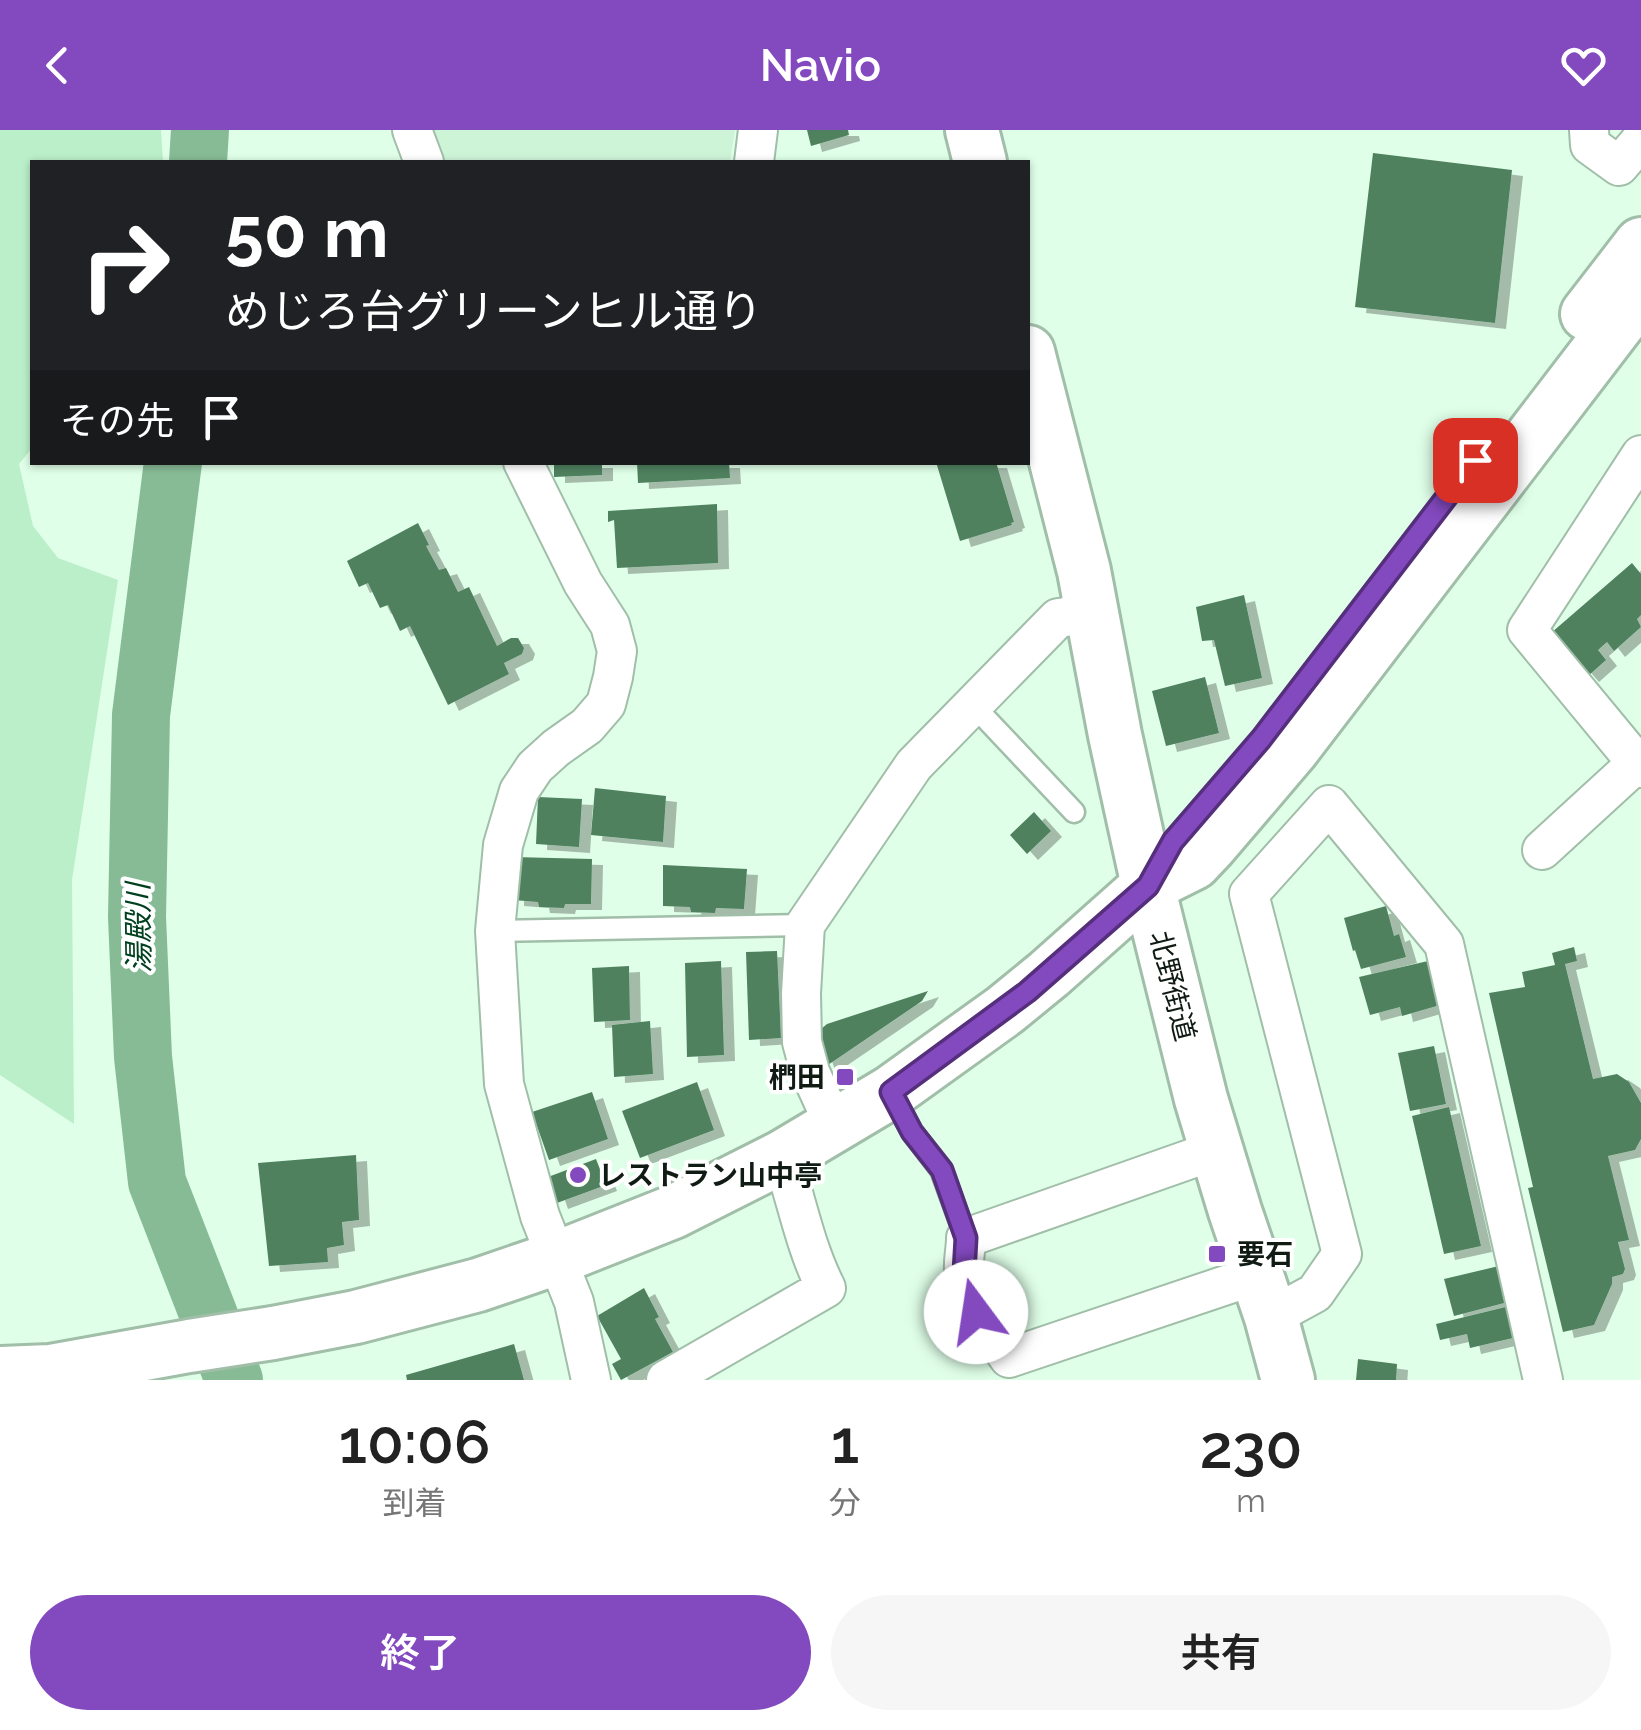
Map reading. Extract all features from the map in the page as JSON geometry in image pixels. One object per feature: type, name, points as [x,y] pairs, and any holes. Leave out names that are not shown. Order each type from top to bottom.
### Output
[{"type":"street","points":[[412,130],[423,160]]},
{"type":"street","points":[[754,160],[758,130]]},
{"type":"street","points":[[972,130],[980,160]]},
{"type":"street","points":[[1589,130],[1590,145],[1620,166],[1641,140]]},
{"type":"street","points":[[1148,886],[1173,841],[1261,739],[1641,244]]},
{"type":"street","points":[[0,1373],[50,1371],[356,1317],[557,1258],[672,1212],[782,1157],[891,1092],[1020,998],[1148,886],[1194,863],[1266,780],[1641,294]]},
{"type":"street","name":"北野街道","points":[[1030,360],[1084,571],[1148,886],[1201,1099],[1288,1380]]},
{"type":"street","points":[[1542,850],[1639,765],[1527,630],[1641,454]]},
{"type":"street","points":[[525,465],[610,625],[616,650],[606,704],[587,726],[535,767],[519,792],[503,845],[495,931],[504,1084],[540,1216],[574,1302],[591,1380]]},
{"type":"street","points":[[835,1127],[810,1072],[802,1042],[805,926],[914,765],[1058,618],[1090,607]]},
{"type":"street","points":[[1216,1150],[966,1238],[964,1273],[968,1295],[1011,1369],[1264,1296],[1315,1292],[1342,1254],[1248,894],[1328,805],[1444,944],[1544,1380]]},
{"type":"street","points":[[666,1380],[826,1288],[812,1260],[782,1157]]},
{"type":"street","points":[[0,1340],[189,1346]]},
{"type":"lane","points":[[973,705],[1074,812]]},
{"type":"lane","points":[[495,931],[805,926]]},
{"type":"lane","points":[[891,1092],[912,1132],[942,1170],[966,1238]]},
{"type":"shaded area","points":[[0,130],[161,130],[163,160],[30,160],[30,450],[19,464],[33,526],[58,558],[118,580],[72,880],[74,1124],[0,1075]]},
{"type":"shaded area","points":[[431,130],[735,130],[730,160],[444,160]]},
{"type":"building","points":[[807,130],[848,130],[849,135],[811,146]]},
{"type":"building","points":[[1373,153],[1512,170],[1495,323],[1355,307]]},
{"type":"building","points":[[554,465],[602,465],[602,475],[554,477]]},
{"type":"building","points":[[637,465],[729,465],[730,478],[638,483]]},
{"type":"building","points":[[937,465],[997,465],[1014,522],[960,541]]},
{"type":"building","points":[[717,504],[718,563],[617,568],[614,520],[608,522],[608,511]]},
{"type":"building","points":[[418,523],[439,570],[446,568],[458,592],[469,587],[497,646],[518,638],[524,648],[522,654],[504,663],[509,674],[448,705],[410,626],[400,631],[388,605],[380,608],[368,583],[359,587],[347,561]]},
{"type":"building","points":[[1632,563],[1641,574],[1641,615],[1637,619],[1641,627],[1614,651],[1607,642],[1598,650],[1606,660],[1588,676],[1551,633]]},
{"type":"building","points":[[1244,595],[1262,678],[1225,686],[1214,640],[1202,641],[1196,607]]},
{"type":"building","points":[[1205,677],[1219,733],[1166,746],[1152,691]]},
{"type":"building","points":[[595,788],[666,796],[663,842],[591,835]]},
{"type":"building","points":[[538,797],[582,799],[579,847],[536,844]]},
{"type":"building","points":[[1034,812],[1051,831],[1027,854],[1010,835]]},
{"type":"building","points":[[514,857],[592,859],[591,904],[539,907],[538,902],[513,900]]},
{"type":"building","points":[[663,865],[747,869],[744,909],[716,908],[715,913],[663,906]]},
{"type":"building","points":[[1386,906],[1394,936],[1399,934],[1406,957],[1361,969],[1344,918]]},
{"type":"building","points":[[1574,947],[1577,961],[1565,964],[1593,1079],[1617,1074],[1629,1082],[1641,1103],[1641,1139],[1635,1150],[1608,1156],[1629,1240],[1618,1242],[1623,1274],[1612,1277],[1594,1325],[1563,1332],[1528,1188],[1533,1187],[1489,993],[1525,987],[1522,972],[1555,965],[1552,953]]},
{"type":"building","points":[[777,951],[781,1038],[749,1040],[746,952]]},
{"type":"building","points":[[721,961],[724,1055],[687,1057],[685,963]]},
{"type":"building","points":[[1428,961],[1440,1005],[1402,1016],[1400,1007],[1370,1015],[1359,977]]},
{"type":"building","points":[[629,966],[630,1020],[594,1022],[592,968]]},
{"type":"building","points":[[928,991],[922,1001],[825,1067],[814,1035],[827,1024]]},
{"type":"building","points":[[650,1021],[653,1074],[614,1077],[612,1025]]},
{"type":"building","points":[[1434,1046],[1446,1104],[1410,1111],[1398,1053]]},
{"type":"building","points":[[697,1082],[714,1130],[640,1158],[622,1111]]},
{"type":"building","points":[[592,1092],[608,1139],[549,1160],[532,1112]]},
{"type":"building","points":[[1449,1107],[1481,1246],[1444,1254],[1412,1116]]},
{"type":"building","points":[[356,1155],[359,1220],[342,1222],[344,1245],[327,1248],[328,1262],[269,1266],[258,1163]]},
{"type":"building","points":[[596,1159],[606,1185],[557,1203],[548,1177]]},
{"type":"building","points":[[1499,1266],[1508,1302],[1454,1316],[1444,1279]]},
{"type":"building","points":[[644,1288],[673,1352],[621,1380],[612,1364],[621,1359],[597,1316]]},
{"type":"building","points":[[1510,1306],[1517,1337],[1470,1348],[1467,1334],[1440,1340],[1436,1324]]},
{"type":"building","points":[[514,1344],[524,1380],[407,1380],[406,1375]]},
{"type":"building","points":[[1358,1359],[1397,1364],[1396,1380],[1356,1380]]},
{"type":"waterway","name":"湯殿川","points":[[198,160],[200,130]]},
{"type":"waterway","name":"湯殿川","points":[[173,465],[141,715],[137,917],[143,1057],[157,1182],[234,1380]]},
{"type":"place","name":"椚田","points":[[845,1077]]},
{"type":"place","name":"レストラン山中亭","points":[[578,1175]]},
{"type":"place","name":"要石","points":[[1217,1254]]},
{"type":"route","points":[[976,1312],[964,1273],[966,1238],[942,1170],[912,1132],[891,1092],[1027,992],[1148,886],[1173,841],[1261,739],[1475,460]]}]
